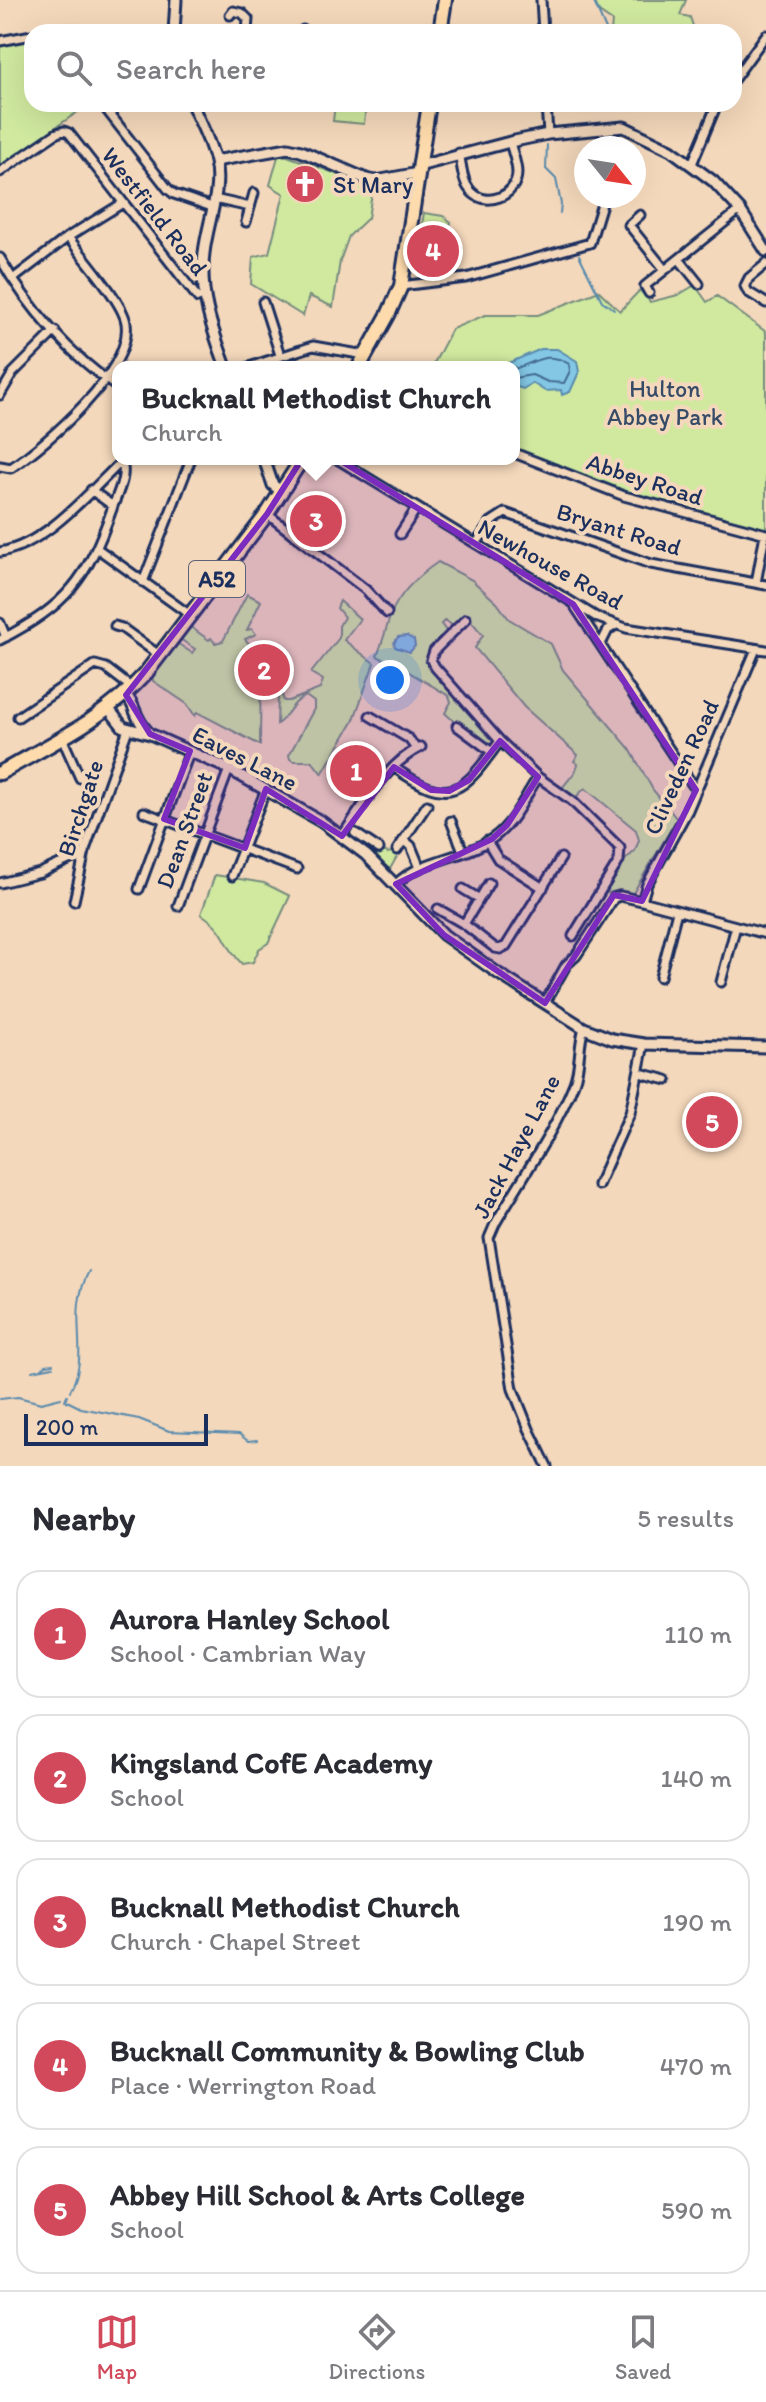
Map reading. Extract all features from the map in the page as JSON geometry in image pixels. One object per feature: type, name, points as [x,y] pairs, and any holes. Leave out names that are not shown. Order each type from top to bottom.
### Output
[{"type":"highway","points":[[441,24],[445,0]]},
{"type":"highway","points":[[362,361],[401,286],[428,112]]},
{"type":"highway","name":"A52","points":[[0,773],[63,740],[109,709],[129,691],[267,514],[298,465]]},
{"type":"street","points":[[174,24],[176,0]]},
{"type":"street","points":[[541,0],[542,24]]},
{"type":"street","points":[[230,15],[233,11],[242,13],[248,19],[248,24]]},
{"type":"street","points":[[742,68],[766,35]]},
{"type":"street","points":[[0,41],[24,36]]},
{"type":"street","points":[[108,112],[174,194],[250,207]]},
{"type":"street","points":[[195,112],[215,161],[217,179],[204,255],[203,296],[224,361]]},
{"type":"street","points":[[547,112],[548,134]]},
{"type":"street","points":[[692,164],[714,112]]},
{"type":"street","points":[[215,161],[288,148],[376,181],[459,153],[548,134],[624,127],[692,164],[740,210],[766,251]]},
{"type":"street","name":"Westfield Road","points":[[0,172],[64,131],[198,298],[203,296]]},
{"type":"street","points":[[459,153],[470,191],[477,197],[495,199],[503,197],[516,182],[517,172],[510,142]]},
{"type":"street","points":[[246,222],[254,193]]},
{"type":"street","points":[[13,279],[68,237],[123,203]]},
{"type":"street","points":[[401,286],[466,278],[590,243],[601,208]]},
{"type":"street","points":[[649,293],[645,286],[740,210]]},
{"type":"street","points":[[640,215],[629,225],[665,270]]},
{"type":"street","points":[[68,237],[118,305],[126,324],[116,361]]},
{"type":"street","points":[[0,258],[29,303],[112,384]]},
{"type":"street","points":[[679,259],[699,284]]},
{"type":"street","points":[[766,264],[747,280],[745,286],[750,294],[766,303]]},
{"type":"street","points":[[263,302],[280,355]]},
{"type":"street","points":[[0,395],[13,373],[55,331]]},
{"type":"street","points":[[264,361],[313,346],[362,361]]},
{"type":"street","points":[[0,466],[11,468],[33,453],[75,416],[106,380],[112,368]]},
{"type":"street","name":"Abbey Road","points":[[520,455],[624,496],[766,534]]},
{"type":"street","points":[[0,552],[35,540],[118,465]]},
{"type":"street","points":[[0,623],[3,639],[35,621],[78,583],[98,549],[124,474],[124,465]]},
{"type":"street","points":[[143,582],[189,465]]},
{"type":"street","points":[[266,465],[273,485],[282,492]]},
{"type":"street","name":"Newhouse Road","points":[[346,465],[573,604],[616,625],[766,650]]},
{"type":"street","points":[[91,490],[113,506]]},
{"type":"street","points":[[400,534],[416,509]]},
{"type":"street","name":"Bryant Road","points":[[476,544],[491,522],[505,513],[651,564],[766,585]]},
{"type":"street","points":[[267,514],[366,590],[387,613]]},
{"type":"street","points":[[756,583],[766,534]]},
{"type":"street","points":[[98,549],[190,615]]},
{"type":"street","points":[[573,604],[696,790]]},
{"type":"street","points":[[466,619],[434,651],[431,660],[500,741],[538,777],[572,801],[620,848],[619,861],[573,936]]},
{"type":"street","points":[[444,624],[453,632]]},
{"type":"street","points":[[601,644],[608,630],[616,625]]},
{"type":"street","points":[[115,626],[159,655]]},
{"type":"street","name":"Cliveden Road","points":[[642,901],[647,884],[688,810],[756,649]]},
{"type":"street","points":[[18,717],[95,665],[106,668],[129,691],[135,717],[150,734]]},
{"type":"street","points":[[109,709],[118,722],[128,729]]},
{"type":"street","points":[[342,836],[395,768],[419,748],[370,716]]},
{"type":"street","points":[[457,726],[492,752]]},
{"type":"street","name":"Eaves Lane","points":[[128,729],[150,734],[229,769],[342,836],[395,882],[444,935],[584,1028],[612,1039],[644,1044],[766,1047]]},
{"type":"street","name":"Birchgate","points":[[74,901],[83,857],[128,729]]},
{"type":"street","points":[[63,740],[80,778]]},
{"type":"street","points":[[395,768],[431,790],[449,791],[469,780],[500,741]]},
{"type":"street","points":[[139,889],[190,751]]},
{"type":"street","name":"Dean Street","points":[[178,906],[229,769]]},
{"type":"street","points":[[395,882],[420,868],[487,841],[507,825],[538,777]]},
{"type":"street","points":[[232,876],[266,789]]},
{"type":"street","points":[[397,850],[422,808]]},
{"type":"street","points":[[144,812],[297,869]]},
{"type":"street","points":[[451,821],[463,851]]},
{"type":"street","points":[[355,846],[359,835],[379,849]]},
{"type":"street","points":[[404,840],[411,846],[420,868]]},
{"type":"street","points":[[487,841],[498,859],[543,888]]},
{"type":"street","points":[[0,883],[40,873],[73,858],[83,857]]},
{"type":"street","points":[[438,909],[500,949],[506,946],[561,858]]},
{"type":"street","points":[[464,924],[489,883]]},
{"type":"street","points":[[463,889],[478,898]]},
{"type":"street","points":[[545,1003],[566,965],[576,956],[610,902],[620,896],[766,934]]},
{"type":"street","points":[[660,977],[677,911]]},
{"type":"street","points":[[721,982],[736,926]]},
{"type":"street","name":"Jack Haye Lane","points":[[547,1466],[513,1389],[489,1238],[568,1097],[578,1071],[584,1028]]},
{"type":"street","points":[[598,1185],[630,1113],[644,1044]]},
{"type":"street","points":[[640,1073],[667,1080]]},
{"type":"highlighted area","points":[[312,443],[573,604],[696,790],[642,901],[614,895],[545,1003],[444,935],[396,884],[492,839],[507,825],[538,777],[500,741],[469,780],[449,791],[431,790],[394,767],[342,836],[266,789],[245,848],[164,819],[190,751],[150,734],[126,695],[267,514]]},
{"type":"green space","points":[[594,0],[686,0],[680,15],[690,17],[692,24],[612,24],[599,12]]},
{"type":"green space","points":[[24,39],[24,112],[78,112],[0,166],[0,45]]},
{"type":"green space","points":[[334,112],[365,112],[364,124],[333,121]]},
{"type":"green space","points":[[279,153],[373,187],[368,218],[349,236],[340,261],[333,307],[309,296],[303,316],[251,284],[253,257],[269,253],[284,194],[270,185]]},
{"type":"green space","points":[[424,213],[443,216],[451,222],[447,245],[419,242]]},
{"type":"green space","name":"Hulton Abbey Park","points":[[695,285],[707,302],[717,296],[766,332],[766,531],[624,494],[520,453],[520,361],[435,361],[452,329],[485,315],[538,315],[599,291],[620,311],[640,290],[650,302],[678,295]]},
{"type":"green space","points":[[438,562],[472,580],[509,619],[551,644],[563,670],[630,749],[653,790],[677,819],[633,893],[619,890],[603,894],[624,861],[635,851],[639,840],[636,830],[585,788],[575,798],[562,788],[575,772],[578,764],[574,761],[578,755],[524,707],[475,648],[483,635],[466,615],[453,626],[445,620],[441,624],[445,634],[429,652],[428,662],[492,737],[490,745],[487,746],[445,713],[451,702],[449,696],[377,656],[399,598],[417,578]]},
{"type":"green space","points":[[247,594],[261,601],[247,630],[252,629],[256,634],[245,639],[261,650],[260,745],[197,712],[195,716],[187,704],[153,681],[152,677],[177,643],[192,653],[195,649],[180,639],[189,626],[215,643],[223,641]]},
{"type":"green space","points":[[340,601],[360,619],[344,640],[374,663],[353,722],[322,774],[312,761],[293,761],[289,755],[314,709],[314,702],[306,696],[301,698],[277,724],[278,696],[282,695],[284,701],[289,701],[320,689],[323,680],[311,673],[339,638],[339,626],[344,617],[337,608]]},
{"type":"green space","points":[[364,843],[388,853],[399,853],[390,869],[359,846]]},
{"type":"green space","points":[[215,875],[264,883],[290,896],[268,943],[259,949],[253,962],[242,964],[221,932],[201,914]]},
{"type":"water","points":[[541,349],[557,349],[577,361],[579,372],[570,392],[562,395],[561,390],[545,391],[532,383],[523,389],[520,388],[520,361],[513,361]]},
{"type":"water","points":[[407,636],[414,640],[415,646],[410,652],[395,647],[398,637]]},
{"type":"waterway","points":[[593,0],[604,24]]},
{"type":"waterway","points":[[547,145],[546,169],[556,179],[560,213]]},
{"type":"waterway","points":[[579,255],[602,301],[614,309]]},
{"type":"waterway","points":[[70,1391],[79,1362],[79,1303],[89,1271]]},
{"type":"waterway","points":[[41,1369],[53,1364]]},
{"type":"waterway","points":[[32,1371],[53,1367]]},
{"type":"waterway","points":[[67,1395],[65,1400],[81,1408],[139,1419],[169,1431],[239,1434],[248,1441],[257,1440]]},
{"type":"waterway","points":[[0,1399],[18,1397],[41,1403],[61,1398]]},
{"type":"place","name":"St Mary","points":[[305,184]]},
{"type":"place","name":"Bucknall Community & Bowling Club","points":[[433,251]]},
{"type":"place","name":"Bucknall Methodist Church","points":[[316,521]]},
{"type":"place","name":"Kingsland CofE Academy","points":[[264,670]]},
{"type":"place","name":"Aurora Hanley School","points":[[356,771]]},
{"type":"place","name":"Abbey Hill School & Arts College","points":[[712,1122]]}]
